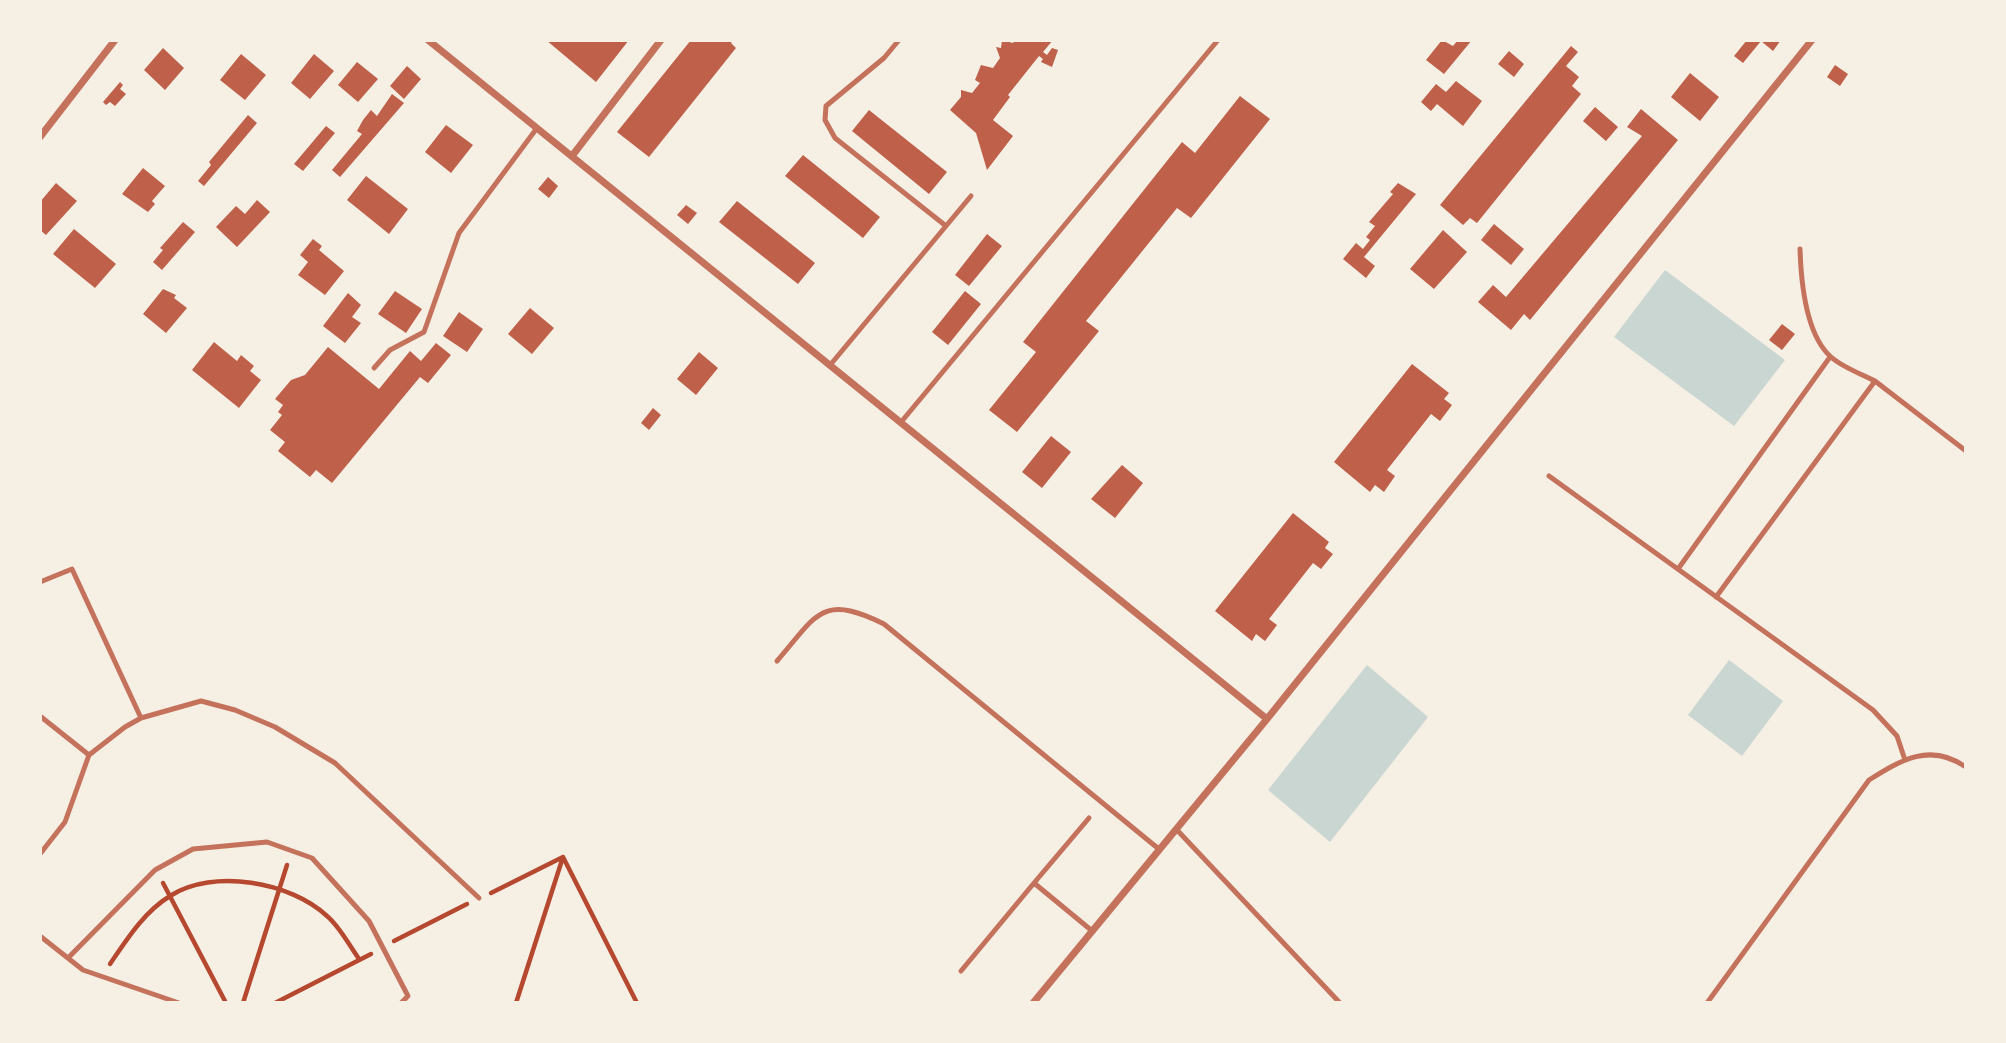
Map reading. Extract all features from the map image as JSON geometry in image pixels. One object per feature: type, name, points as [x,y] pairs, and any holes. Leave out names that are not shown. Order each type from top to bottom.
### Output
[{"type":"street","points":[[40,136],[115,40]]},
{"type":"street","points":[[428,40],[1267,719]]},
{"type":"street","points":[[572,156],[661,40]]},
{"type":"street","points":[[1033,1003],[1267,719],[1812,40]]},
{"type":"lane","points":[[898,40],[884,58],[826,106],[825,120],[835,138],[946,226]]},
{"type":"lane","points":[[902,421],[1218,40]]},
{"type":"lane","points":[[374,369],[390,350],[424,332],[459,233],[537,128]]},
{"type":"lane","points":[[831,364],[971,196]]},
{"type":"lane","points":[[1800,249],[1801,284],[1809,321],[1830,357],[1875,381],[1966,451]]},
{"type":"lane","points":[[1678,569],[1830,357]]},
{"type":"lane","points":[[1716,597],[1875,381]]},
{"type":"lane","points":[[1549,476],[1873,710],[1897,737],[1905,757]]},
{"type":"lane","points":[[40,582],[72,569],[141,718]]},
{"type":"lane","points":[[777,661],[815,617],[825,611],[837,607],[859,612],[884,624],[1160,850]]},
{"type":"lane","points":[[40,854],[65,822],[89,755],[141,718],[201,701],[235,710],[275,727],[335,763],[479,898]]},
{"type":"lane","points":[[40,716],[89,755]]},
{"type":"lane","points":[[1707,1003],[1869,780],[1905,757],[1931,752],[1966,767]]},
{"type":"lane","points":[[961,971],[1089,818]]},
{"type":"lane","points":[[1177,830],[1339,1003]]},
{"type":"lane","points":[[68,958],[155,870],[193,849],[267,842],[312,858],[369,921],[408,996],[401,1003]]},
{"type":"lane","points":[[1034,883],[1091,930]]},
{"type":"lane","points":[[40,936],[83,970],[178,1003]]},
{"type":"path","points":[[243,1003],[292,850]]},
{"type":"path","points":[[275,1003],[563,857]]},
{"type":"path","points":[[516,1003],[563,857]]},
{"type":"path","points":[[563,857],[637,1003]]},
{"type":"path","points":[[155,870],[226,1003]]},
{"type":"path","points":[[101,976],[145,916],[170,896],[192,885],[221,882],[280,890],[304,900],[328,916],[360,960]]},
{"type":"shaded area","points":[[1665,270],[1785,360],[1734,426],[1614,337]]},
{"type":"shaded area","points":[[1729,660],[1783,701],[1742,756],[1688,715]]},
{"type":"shaded area","points":[[1367,665],[1428,717],[1330,842],[1268,790]]},
{"type":"building","points":[[546,40],[629,40],[596,82]]},
{"type":"building","points":[[691,40],[733,40],[731,43],[736,48],[649,157],[617,132]]},
{"type":"building","points":[[1002,40],[1013,43],[1015,40],[1053,40],[1043,52],[1047,55],[1052,48],[1058,50],[1052,67],[1041,62],[1043,59],[1039,56],[1008,95],[1010,97],[993,120],[1013,136],[987,170],[976,133],[950,110],[961,97],[961,90],[972,93],[980,83],[975,80],[981,65],[993,68],[1000,58],[996,47],[1001,48]]},
{"type":"building","points":[[1442,40],[1453,46],[1458,40],[1472,40],[1444,74],[1426,60]]},
{"type":"building","points":[[1747,40],[1781,40],[1773,51],[1761,41],[1743,63],[1734,56]]},
{"type":"building","points":[[1571,46],[1578,52],[1566,66],[1579,77],[1572,86],[1581,94],[1477,223],[1470,218],[1463,225],[1440,205]]},
{"type":"building","points":[[163,48],[184,68],[165,90],[144,70]]},
{"type":"building","points":[[1509,51],[1524,64],[1514,77],[1498,64]]},
{"type":"building","points":[[241,54],[266,75],[245,100],[220,80]]},
{"type":"building","points":[[314,54],[334,71],[310,99],[291,83]]},
{"type":"building","points":[[357,62],[378,79],[358,102],[338,85]]},
{"type":"building","points":[[1835,65],[1848,74],[1840,86],[1827,77]]},
{"type":"building","points":[[407,66],[421,79],[404,99],[390,86]]},
{"type":"building","points":[[1690,73],[1719,97],[1700,121],[1671,97]]},
{"type":"building","points":[[1456,81],[1482,101],[1463,126],[1437,104],[1431,111],[1421,102],[1436,84],[1446,92]]},
{"type":"building","points":[[120,82],[123,85],[120,89],[126,94],[115,106],[110,102],[106,105],[103,102]]},
{"type":"building","points":[[392,94],[404,103],[340,177],[332,170],[362,134],[357,131],[363,120],[371,110],[377,116]]},
{"type":"building","points":[[1240,96],[1270,119],[1191,218],[1177,208],[1086,321],[1099,331],[1017,432],[989,410],[1036,352],[1023,342],[1182,142],[1195,153]]},
{"type":"building","points":[[1595,107],[1618,127],[1606,141],[1583,121]]},
{"type":"building","points":[[1641,109],[1678,140],[1530,320],[1524,314],[1511,330],[1478,302],[1493,285],[1506,297],[1642,136],[1627,127]]},
{"type":"building","points":[[869,110],[947,172],[929,194],[852,131]]},
{"type":"building","points":[[248,115],[257,123],[204,186],[198,181],[211,165],[209,162]]},
{"type":"building","points":[[446,125],[473,145],[451,173],[425,152]]},
{"type":"building","points":[[326,126],[335,133],[303,171],[294,164]]},
{"type":"building","points":[[803,155],[880,217],[863,238],[785,176]]},
{"type":"building","points":[[143,168],[165,186],[152,201],[155,204],[148,212],[122,194]]},
{"type":"building","points":[[366,176],[408,209],[389,234],[347,200]]},
{"type":"building","points":[[548,177],[558,186],[549,198],[538,189]]},
{"type":"building","points":[[56,183],[77,201],[46,235],[40,230],[40,202]]},
{"type":"building","points":[[1398,183],[1416,194],[1364,257],[1375,266],[1366,278],[1343,259],[1356,243],[1363,249],[1370,240],[1366,237],[1375,226],[1369,222],[1393,194],[1390,192]]},
{"type":"building","points":[[257,200],[270,212],[237,247],[216,227],[236,206],[245,214]]},
{"type":"building","points":[[737,201],[815,263],[798,284],[719,222]]},
{"type":"building","points":[[686,205],[697,213],[688,224],[677,215]]},
{"type":"building","points":[[183,222],[195,232],[162,270],[153,262],[163,250],[160,248]]},
{"type":"building","points":[[1494,224],[1524,249],[1511,265],[1481,240]]},
{"type":"building","points":[[74,229],[116,264],[95,288],[53,254]]},
{"type":"building","points":[[1443,230],[1467,252],[1434,289],[1410,269]]},
{"type":"building","points":[[987,234],[1002,246],[969,286],[955,275]]},
{"type":"building","points":[[313,239],[322,246],[319,250],[344,271],[325,295],[298,275],[308,262],[300,255]]},
{"type":"building","points":[[163,289],[176,295],[174,298],[187,308],[166,333],[143,314]]},
{"type":"building","points":[[395,291],[422,309],[406,333],[378,314]]},
{"type":"building","points":[[965,291],[981,304],[948,345],[932,332]]},
{"type":"building","points":[[348,293],[361,305],[352,317],[361,323],[345,343],[323,326]]},
{"type":"building","points":[[530,308],[554,328],[532,354],[508,334]]},
{"type":"building","points":[[459,312],[483,329],[467,352],[443,336]]},
{"type":"building","points":[[1782,324],[1795,334],[1782,350],[1769,340]]},
{"type":"building","points":[[214,342],[237,361],[241,355],[254,366],[250,371],[261,380],[239,408],[192,370]]},
{"type":"building","points":[[436,343],[451,355],[428,383],[420,377],[332,483],[316,470],[310,477],[278,451],[285,442],[270,430],[282,415],[278,412],[283,405],[275,399],[291,380],[305,375],[328,347],[379,389],[410,351],[421,361]]},
{"type":"building","points":[[699,352],[718,368],[696,395],[677,379]]},
{"type":"building","points":[[1412,364],[1449,393],[1444,399],[1452,405],[1440,421],[1431,414],[1387,470],[1395,476],[1384,492],[1375,485],[1370,492],[1334,462]]},
{"type":"building","points":[[653,408],[661,415],[649,430],[641,423]]},
{"type":"building","points":[[1051,436],[1071,452],[1042,488],[1022,472]]},
{"type":"building","points":[[1122,465],[1143,483],[1115,518],[1091,499]]},
{"type":"building","points":[[1293,513],[1329,542],[1325,548],[1333,554],[1321,569],[1313,563],[1269,619],[1277,625],[1265,641],[1256,634],[1252,641],[1215,611]]}]
